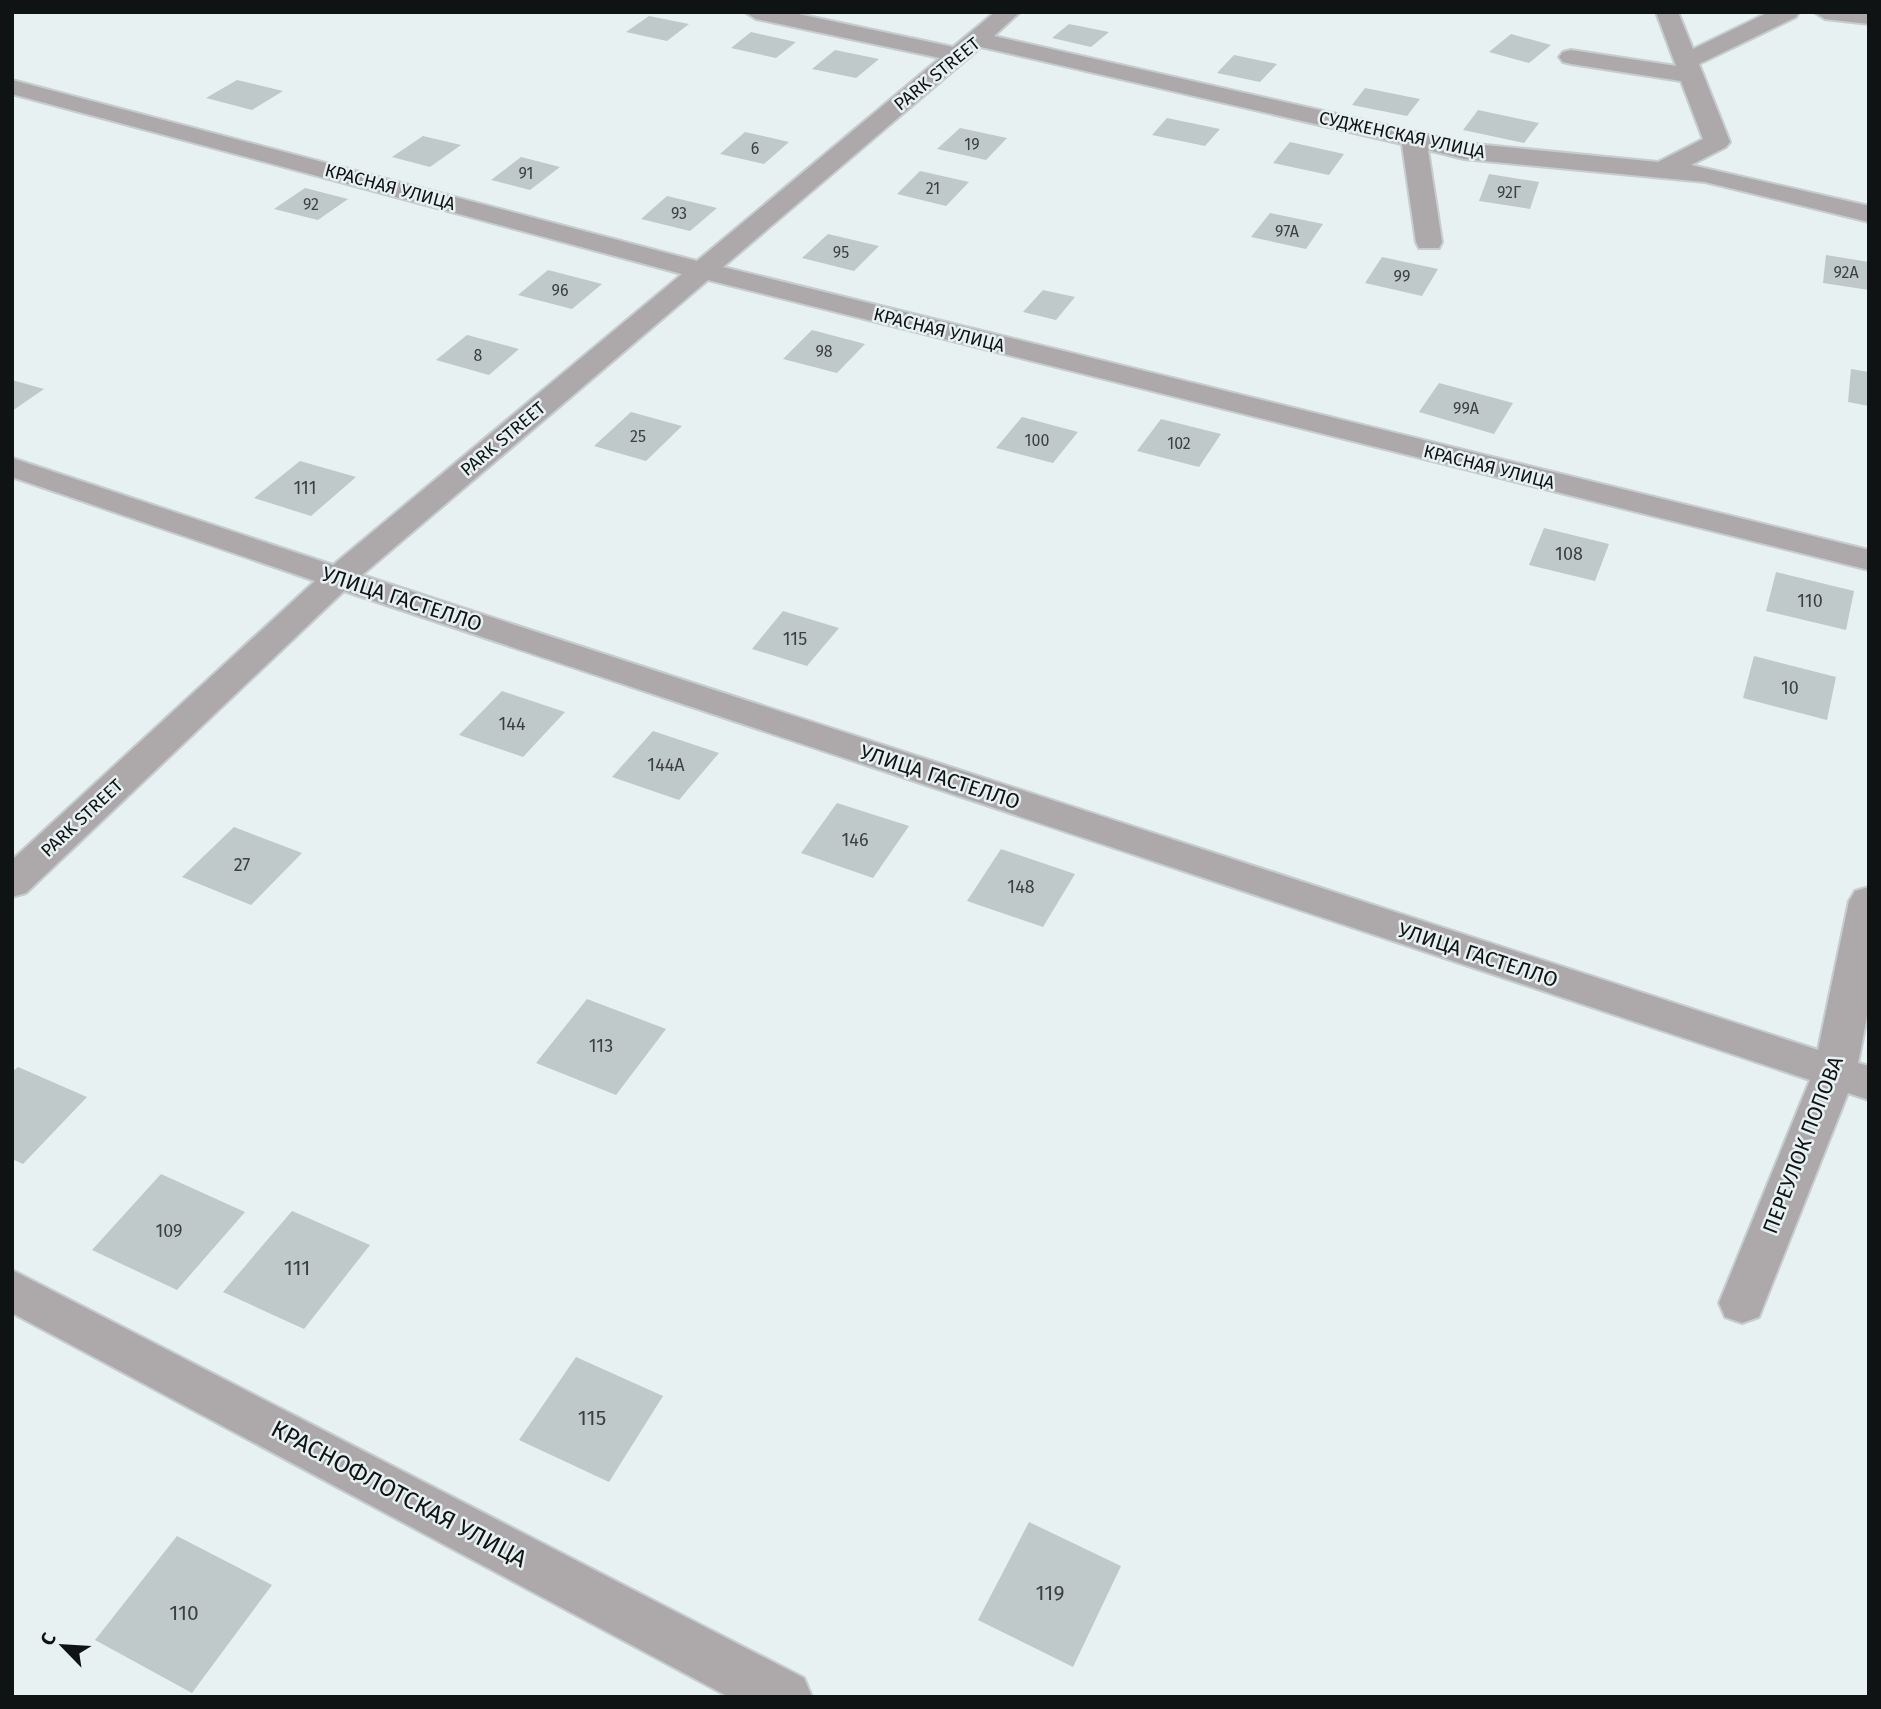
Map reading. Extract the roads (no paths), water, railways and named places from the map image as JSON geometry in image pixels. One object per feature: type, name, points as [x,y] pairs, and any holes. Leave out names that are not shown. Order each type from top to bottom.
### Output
[{"type":"street","name":"СУДЖЕНСКАЯ УЛИЦА","points":[[756,12],[968,47],[1464,151],[1705,174],[1869,214]]},
{"type":"street","name":"PARK STREET","points":[[12,883],[338,578],[1009,12]]},
{"type":"street","points":[[1662,170],[1717,142],[1667,12]]},
{"type":"street","points":[[1571,57],[1688,68],[1788,12]]},
{"type":"street","points":[[1825,12],[1869,17]]},
{"type":"street","name":"КРАСНАЯ УЛИЦА","points":[[12,87],[704,271],[1869,560]]},
{"type":"street","points":[[1414,139],[1429,242]]},
{"type":"street","name":"УЛИЦА ГАСТЕЛЛО","points":[[12,467],[338,578],[1852,1078]]},
{"type":"street","name":"ПЕРЕУЛОК ПОПОВА","points":[[1742,1303],[1852,1078],[1869,901]]},
{"type":"street","name":"КРАСНОФЛОТСКАЯ УЛИЦА","points":[[12,1290],[785,1697]]}]
